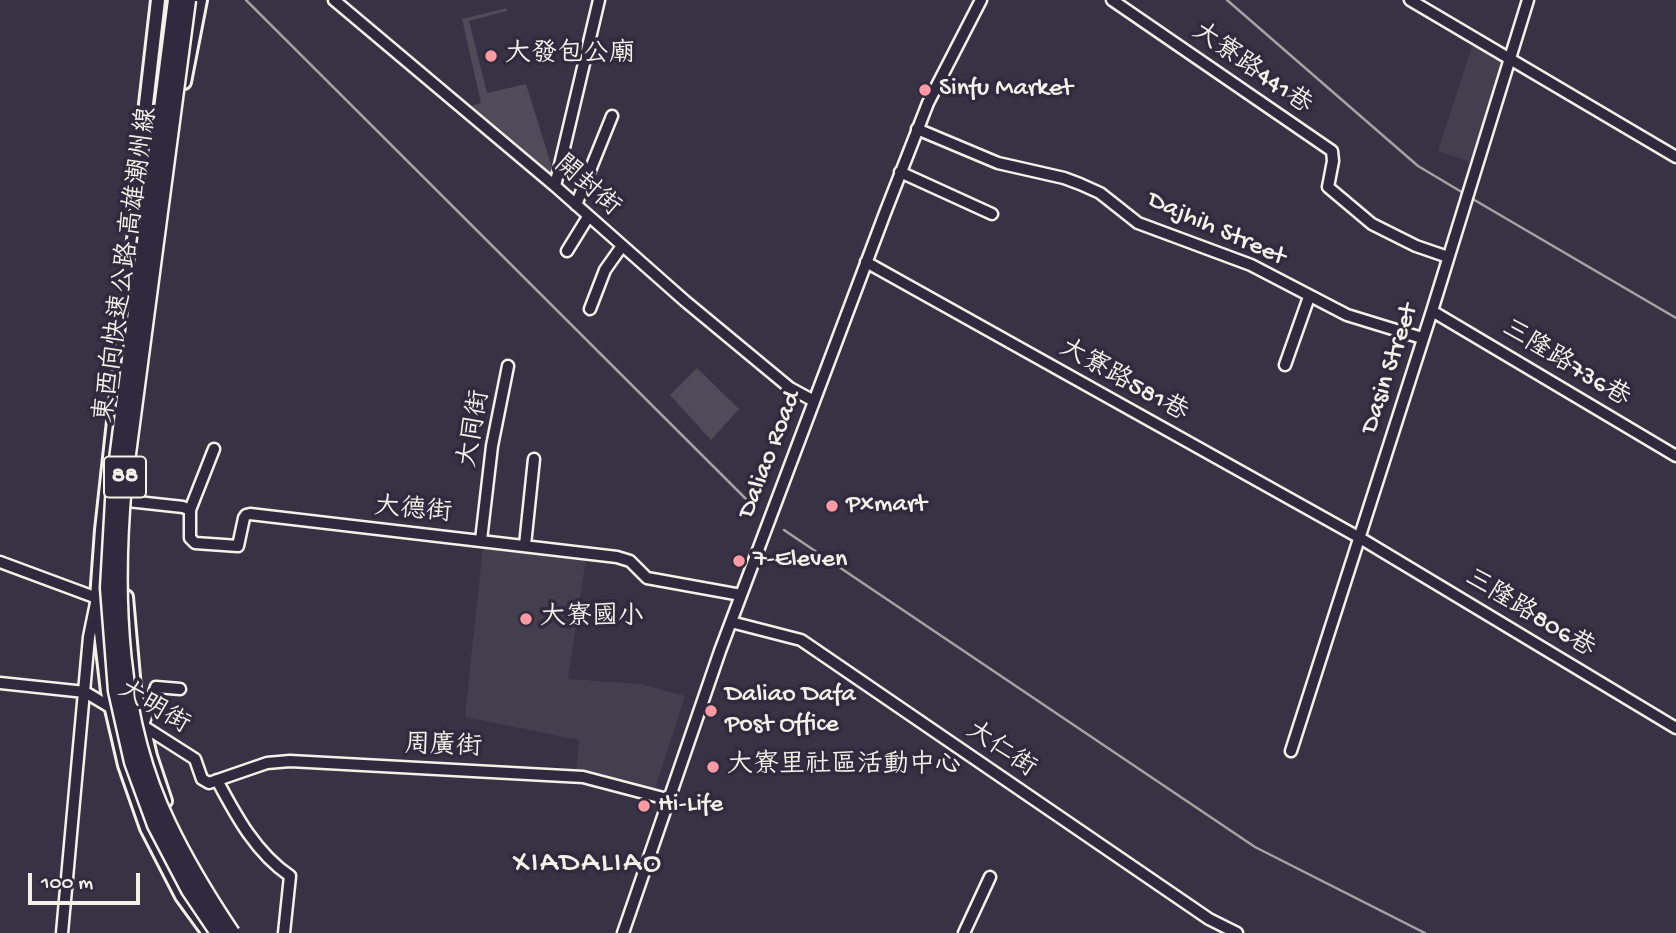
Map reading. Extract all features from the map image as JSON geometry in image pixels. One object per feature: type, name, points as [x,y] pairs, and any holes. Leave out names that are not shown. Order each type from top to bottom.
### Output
[{"type":"highway","name":"東西向快速公路 高雄潮州線","points":[[176,0],[114,483],[108,588],[116,691],[132,762],[155,825],[190,890],[218,933]]},
{"type":"highway","name":"東西向快速公路 高雄潮州線","points":[[188,0],[124,484],[119,586],[127,689],[144,758],[167,820],[199,883],[232,933]]},
{"type":"main road","points":[[158,0],[97,598],[111,708],[125,765],[147,828],[182,896],[209,933]]},
{"type":"main road","points":[[200,0],[188,51],[128,501],[125,586],[134,688],[150,756],[171,818],[204,880],[239,933]]},
{"type":"street","name":"開封街","points":[[334,0],[790,388],[814,401]]},
{"type":"street","points":[[555,186],[599,0]]},
{"type":"street","name":"Daliao Road","points":[[623,933],[667,799],[731,622],[917,129],[981,0]]},
{"type":"street","name":"大寮路441巷","points":[[1112,0],[1332,151],[1328,187],[1372,224],[1416,246],[1448,257]]},
{"type":"street","points":[[1410,0],[1676,157]]},
{"type":"street","name":"Dasin Street","points":[[1291,751],[1528,0]]},
{"type":"street","points":[[576,205],[612,116]]},
{"type":"street","name":"Dajhih Street","points":[[917,129],[998,163],[1080,184],[1100,193],[1138,223],[1251,265],[1347,315],[1422,338]]},
{"type":"street","points":[[901,172],[992,214]]},
{"type":"street","points":[[567,251],[588,217]]},
{"type":"street","points":[[590,309],[605,270],[622,246]]},
{"type":"street","name":"大寮路581巷","points":[[866,262],[1360,538]]},
{"type":"street","points":[[1285,365],[1309,297]]},
{"type":"street","name":"三隆路736巷","points":[[1432,311],[1676,456]]},
{"type":"street","name":"大同街","points":[[481,540],[492,446],[508,366]]},
{"type":"street","points":[[128,501],[190,510],[215,449]]},
{"type":"street","points":[[524,545],[534,459]]},
{"type":"street","name":"大德街","points":[[190,510],[190,538],[195,543],[234,547],[241,542],[244,518],[246,514],[250,514],[617,557],[631,561],[647,578],[741,595]]},
{"type":"street","name":"三隆路806巷","points":[[1360,538],[1676,728]]},
{"type":"street","points":[[0,562],[97,598],[89,637],[62,933]]},
{"type":"street","name":"大仁街","points":[[731,622],[801,640],[1209,919],[1237,933]]},
{"type":"street","name":"大明街","points":[[0,683],[85,692],[195,759],[202,779],[205,782],[217,780],[242,827],[279,868],[290,876],[284,933]]},
{"type":"street","points":[[143,726],[156,687],[180,689]]},
{"type":"street","name":"周廣街","points":[[217,780],[267,763],[290,761],[583,777],[667,799]]},
{"type":"street","points":[[964,933],[990,877]]},
{"type":"shaded area","points":[[507,8],[507,11],[469,21],[487,93],[526,84],[556,180],[461,109],[481,103],[462,19]]},
{"type":"shaded area","points":[[1472,46],[1505,57],[1470,162],[1438,151]]},
{"type":"shaded area","points":[[697,368],[739,409],[711,440],[670,395]]},
{"type":"shaded area","name":"大寮國小","points":[[483,547],[586,558],[568,679],[641,684],[685,696],[654,792],[576,772],[579,740],[465,717]]},
{"type":"waterway","points":[[246,0],[756,509]]},
{"type":"waterway","points":[[1227,0],[1418,166],[1465,194]]},
{"type":"waterway","points":[[1471,198],[1676,318]]},
{"type":"waterway","points":[[784,530],[1255,847],[1425,933]]},
{"type":"place","name":"大發包公廟","points":[[491,56]]},
{"type":"place","name":"Sinfu Market","points":[[925,90]]},
{"type":"place","name":"Pxmart","points":[[832,506]]},
{"type":"place","name":"7-Eleven","points":[[739,561]]},
{"type":"place","name":"大寮國小","points":[[526,619]]},
{"type":"place","name":"Daliao Dafa Post Office","points":[[711,711]]},
{"type":"place","name":"大寮里社區活動中心","points":[[713,767]]},
{"type":"place","name":"Hi-Life","points":[[644,806]]},
{"type":"district","name":"XIADALIAO","points":[[588,865]]}]
